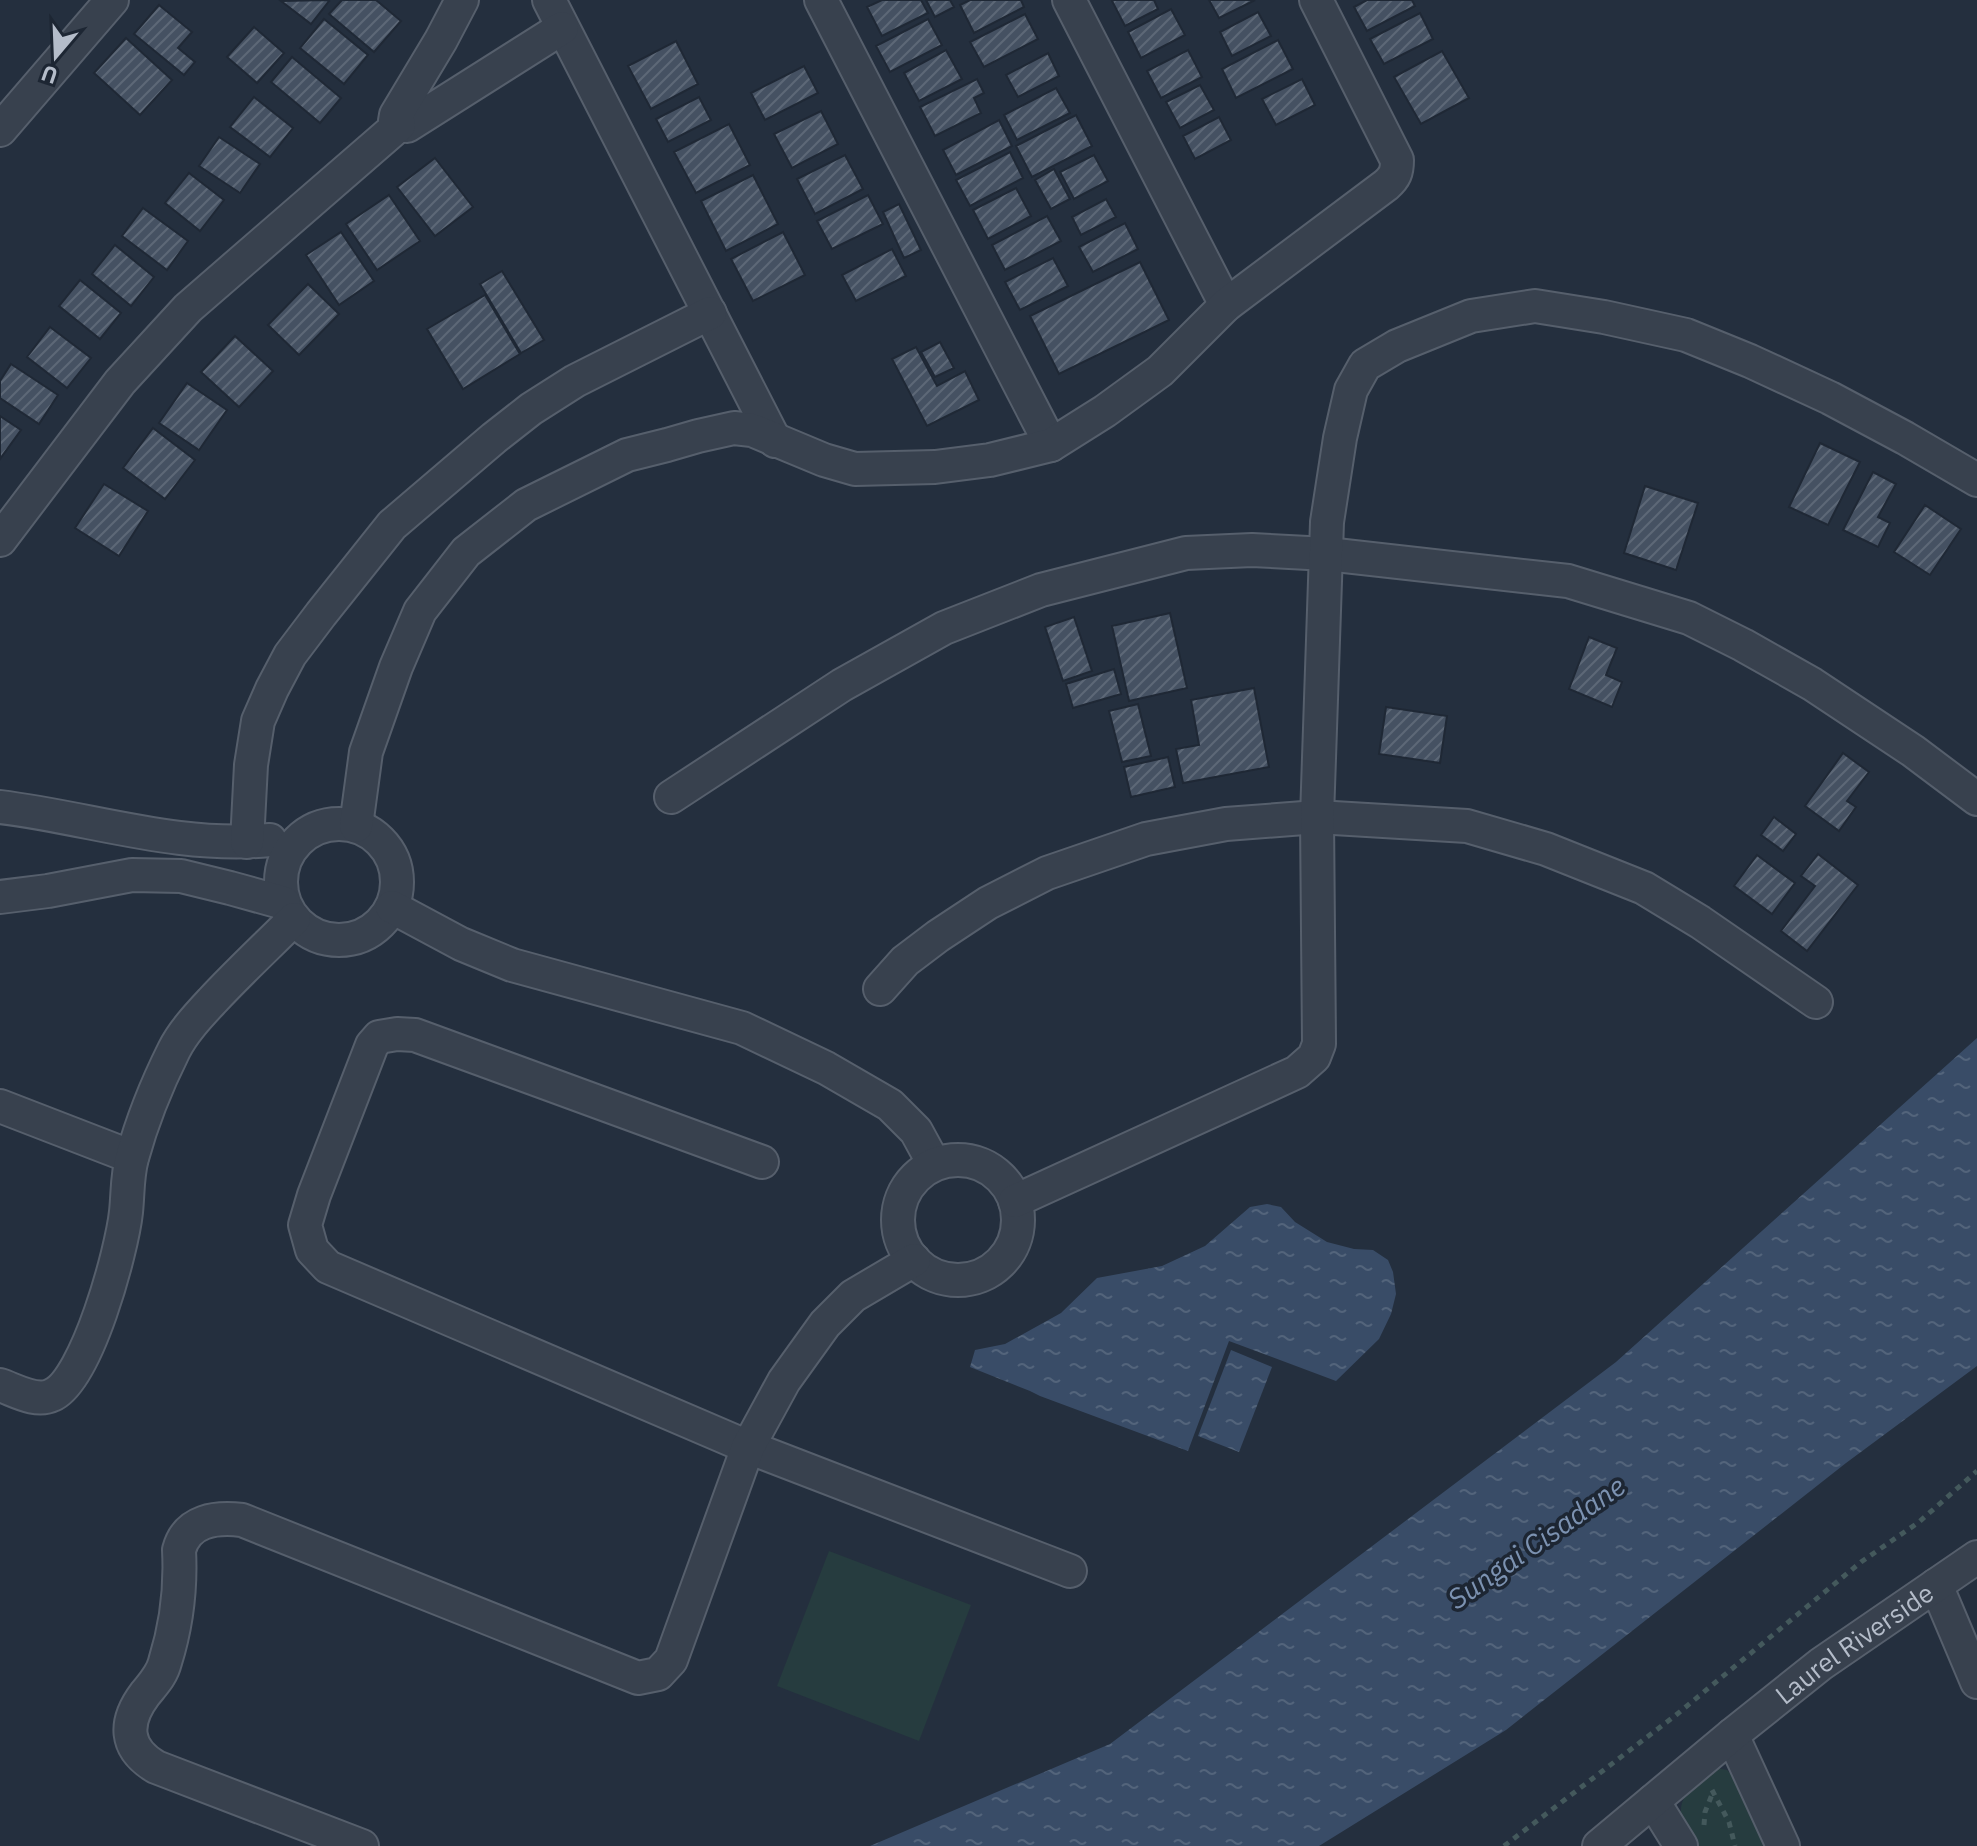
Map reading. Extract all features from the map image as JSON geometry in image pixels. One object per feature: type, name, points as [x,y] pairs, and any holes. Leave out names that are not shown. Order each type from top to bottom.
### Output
[{"type":"street","points":[[0,130],[112,0]]},
{"type":"street","points":[[462,0],[395,121],[407,126],[556,14],[775,441]]},
{"type":"street","points":[[821,0],[1051,445]]},
{"type":"street","points":[[1069,0],[1226,305]]},
{"type":"street","points":[[356,826],[366,752],[420,611],[466,552],[526,505],[627,455],[734,428],[752,430],[824,460],[855,469],[935,467],[990,460],[1051,445],[1160,371],[1226,305],[1386,185],[1397,170],[1397,160],[1316,0]]},
{"type":"street","points":[[0,540],[120,382],[188,308],[399,125]]},
{"type":"street","points":[[1015,1201],[1297,1072],[1314,1057],[1319,1044],[1317,817],[1327,522],[1351,390],[1365,365],[1397,346],[1471,316],[1535,306],[1604,317],[1686,335],[1750,361],[1830,398],[1977,480]]},
{"type":"street","points":[[247,842],[251,765],[258,721],[272,689],[290,655],[392,525],[531,409],[575,381],[710,313]]},
{"type":"street","points":[[671,797],[842,685],[944,628],[1041,590],[1186,553],[1252,550],[1327,554],[1568,581],[1689,618],[1812,684],[1913,751],[1977,799]]},
{"type":"street","points":[[0,807],[194,840],[247,842],[302,837]]},
{"type":"street","points":[[880,989],[905,961],[938,936],[988,903],[1047,873],[1146,839],[1226,824],[1317,817],[1467,826],[1559,854],[1644,888],[1700,922],[1816,1002]]},
{"type":"street","points":[[336,824],[356,826],[374,836],[388,850],[396,868],[397,888],[392,907],[381,923],[365,935],[346,940],[326,939],[308,932],[289,911],[280,886],[282,867],[302,837],[318,828],[336,824]]},
{"type":"street","points":[[0,897],[132,875],[181,876],[230,888],[289,911]]},
{"type":"street","points":[[392,907],[461,944],[512,965],[742,1028],[826,1068],[890,1105],[916,1131],[934,1164]]},
{"type":"street","points":[[0,1385],[34,1397],[51,1397],[65,1386],[81,1359],[115,1270],[132,1157],[150,1105],[176,1046],[197,1017],[289,911]]},
{"type":"street","points":[[762,1162],[415,1035],[397,1034],[379,1037],[372,1045],[305,1225],[312,1250],[328,1267],[748,1447],[1070,1571]]},
{"type":"street","points":[[0,1106],[132,1157]]},
{"type":"street","points":[[952,1160],[972,1161],[991,1169],[1006,1183],[1015,1201],[1018,1222],[1014,1242],[1004,1259],[988,1272],[969,1279],[948,1279],[928,1272],[914,1260],[903,1244],[898,1226],[899,1207],[906,1189],[918,1175],[934,1164],[952,1160]]},
{"type":"street","points":[[362,1846],[156,1767],[142,1759],[135,1750],[130,1736],[131,1721],[165,1665],[177,1605],[179,1550],[187,1535],[206,1521],[221,1518],[242,1520],[638,1678],[658,1674],[671,1660],[748,1447],[784,1381],[825,1324],[853,1296],[914,1260]]},
{"type":"street","name":"Laurel Riverside","points":[[1599,1846],[1653,1801],[1704,1779],[1732,1735],[1821,1664],[1977,1557]]},
{"type":"street","points":[[1936,1585],[1977,1682]]},
{"type":"street","points":[[1732,1735],[1783,1846]]},
{"type":"street","points":[[1653,1801],[1692,1837]]},
{"type":"path","points":[[1504,1846],[1676,1715],[1861,1562],[1919,1522],[1977,1471]]},
{"type":"path","points":[[1692,1837],[1705,1812],[1704,1779]]},
{"type":"path","points":[[1704,1779],[1729,1822],[1735,1846]]},
{"type":"green space","points":[[829,1551],[971,1605],[919,1741],[777,1686]]},
{"type":"green space","points":[[1716,1768],[1727,1770],[1737,1780],[1765,1846],[1698,1846],[1689,1832],[1682,1818],[1682,1802],[1697,1783]]},
{"type":"water","name":"Sungai Cisadane","points":[[1977,1038],[1977,1366],[1846,1463],[1506,1730],[1319,1846],[870,1846],[1110,1744],[1616,1362]]},
{"type":"water","points":[[1267,1204],[1281,1207],[1295,1222],[1327,1242],[1373,1250],[1388,1260],[1393,1272],[1396,1294],[1379,1339],[1336,1381],[1229,1341],[1188,1451],[970,1367],[975,1350],[1005,1344],[1061,1313],[1097,1278],[1162,1266],[1205,1246],[1250,1207]]},
{"type":"water","points":[[1231,1350],[1272,1367],[1239,1452],[1198,1436]]},
{"type":"building","points":[[327,0],[311,24],[281,1]]},
{"type":"building","points":[[342,0],[376,0],[401,21],[374,52],[329,14]]},
{"type":"building","points":[[882,0],[921,0],[928,13],[882,36],[867,7]]},
{"type":"building","points":[[926,0],[950,0],[954,7],[935,17]]},
{"type":"building","points":[[970,0],[1021,0],[1024,7],[974,33],[960,5]]},
{"type":"building","points":[[1114,0],[1154,0],[1158,9],[1125,26]]},
{"type":"building","points":[[1209,0],[1255,0],[1219,18]]},
{"type":"building","points":[[1367,0],[1412,0],[1415,6],[1367,31],[1354,7]]},
{"type":"building","points":[[159,5],[192,32],[178,48],[195,62],[184,75],[134,34]]},
{"type":"building","points":[[1171,9],[1185,35],[1141,58],[1128,32]]},
{"type":"building","points":[[1258,12],[1271,36],[1232,56],[1220,32]]},
{"type":"building","points":[[1420,13],[1433,39],[1384,64],[1370,39]]},
{"type":"building","points":[[1025,14],[1038,39],[984,67],[970,42]]},
{"type":"building","points":[[324,19],[368,55],[344,84],[300,48]]},
{"type":"building","points":[[928,19],[942,45],[890,72],[876,46]]},
{"type":"building","points":[[254,27],[284,53],[257,83],[227,57]]},
{"type":"building","points":[[126,38],[172,80],[140,115],[94,73]]},
{"type":"building","points":[[1278,40],[1293,69],[1236,98],[1222,69]]},
{"type":"building","points":[[676,41],[698,84],[651,109],[628,66]]},
{"type":"building","points":[[946,50],[962,79],[919,101],[904,73]]},
{"type":"building","points":[[1188,50],[1202,77],[1161,98],[1147,71]]},
{"type":"building","points":[[1442,51],[1469,98],[1421,124],[1394,77]]},
{"type":"building","points":[[1048,53],[1059,76],[1018,97],[1006,75]]},
{"type":"building","points":[[292,57],[341,98],[320,123],[271,82]]},
{"type":"building","points":[[804,66],[818,93],[765,120],[751,93]]},
{"type":"building","points":[[977,79],[984,93],[974,98],[981,113],[935,136],[920,107]]},
{"type":"building","points":[[1302,79],[1315,105],[1276,125],[1262,99]]},
{"type":"building","points":[[1200,85],[1214,110],[1180,128],[1166,102]]},
{"type":"building","points":[[1056,88],[1070,113],[1017,140],[1004,115]]},
{"type":"building","points":[[254,97],[293,128],[270,157],[230,127]]},
{"type":"building","points":[[699,97],[711,120],[668,142],[656,119]]},
{"type":"building","points":[[821,111],[838,144],[792,168],[774,134]]},
{"type":"building","points":[[1076,115],[1092,146],[1032,177],[1016,146]]},
{"type":"building","points":[[1219,117],[1231,140],[1195,159],[1183,136]]},
{"type":"building","points":[[999,120],[1012,146],[956,175],[943,150]]},
{"type":"building","points":[[729,124],[750,165],[696,193],[674,152]]},
{"type":"building","points":[[219,137],[260,164],[240,193],[199,166]]},
{"type":"building","points":[[1010,152],[1023,178],[970,206],[956,180]]},
{"type":"building","points":[[845,155],[863,189],[815,214],[797,179]]},
{"type":"building","points":[[1094,155],[1108,181],[1074,199],[1060,172]]},
{"type":"building","points":[[435,158],[473,207],[435,236],[397,187]]},
{"type":"building","points":[[1054,169],[1070,199],[1051,209],[1035,180]]},
{"type":"building","points":[[189,173],[224,200],[200,231],[165,203]]},
{"type":"building","points":[[753,175],[778,224],[726,251],[701,201]]},
{"type":"building","points":[[1016,188],[1031,216],[988,239],[973,210]]},
{"type":"building","points":[[389,195],[420,241],[377,270],[346,224]]},
{"type":"building","points":[[868,195],[883,224],[832,249],[817,221]]},
{"type":"building","points":[[1106,199],[1116,217],[1081,235],[1072,217]]},
{"type":"building","points":[[899,204],[921,250],[904,258],[883,212]]},
{"type":"building","points":[[143,208],[188,241],[167,270],[122,236]]},
{"type":"building","points":[[1047,216],[1061,241],[1005,270],[992,245]]},
{"type":"building","points":[[1125,223],[1138,249],[1093,272],[1079,247]]},
{"type":"building","points":[[341,232],[374,281],[339,305],[306,255]]},
{"type":"building","points":[[783,232],[805,275],[753,301],[731,259]]},
{"type":"building","points":[[115,245],[154,277],[131,306],[92,274]]},
{"type":"building","points":[[892,249],[906,276],[856,301],[842,275]]},
{"type":"building","points":[[1053,258],[1068,286],[1020,310],[1005,282]]},
{"type":"building","points":[[1140,262],[1169,320],[1059,374],[1030,316]]},
{"type":"building","points":[[502,271],[544,340],[521,353],[480,284]]},
{"type":"building","points":[[80,280],[121,313],[100,339],[59,306]]},
{"type":"building","points":[[308,284],[339,314],[299,355],[268,325]]},
{"type":"building","points":[[485,295],[520,354],[463,389],[427,329]]},
{"type":"building","points":[[50,327],[91,358],[67,388],[27,357]]},
{"type":"building","points":[[235,336],[273,371],[239,407],[201,372]]},
{"type":"building","points":[[940,342],[954,368],[935,377],[921,352]]},
{"type":"building","points":[[916,347],[937,386],[965,371],[979,400],[927,426],[892,359]]},
{"type":"building","points":[[11,364],[58,395],[39,424],[0,398],[0,381]]},
{"type":"building","points":[[187,383],[227,410],[199,450],[159,423]]},
{"type":"building","points":[[0,416],[21,430],[0,459]]},
{"type":"building","points":[[153,428],[195,460],[165,499],[123,468]]},
{"type":"building","points":[[1820,443],[1860,462],[1828,525],[1789,507]]},
{"type":"building","points":[[1873,472],[1896,484],[1878,517],[1890,523],[1878,547],[1843,530]]},
{"type":"building","points":[[104,484],[148,511],[119,556],[75,528]]},
{"type":"building","points":[[1645,486],[1698,503],[1676,570],[1624,553]]},
{"type":"building","points":[[1925,505],[1961,529],[1930,575],[1894,552]]},
{"type":"building","points":[[1170,613],[1187,688],[1129,701],[1112,626]]},
{"type":"building","points":[[1074,617],[1092,671],[1063,681],[1045,627]]},
{"type":"building","points":[[1589,637],[1617,648],[1606,675],[1622,682],[1612,707],[1569,689]]},
{"type":"building","points":[[1114,669],[1121,694],[1073,708],[1066,684]]},
{"type":"building","points":[[1254,688],[1269,767],[1183,783],[1176,749],[1199,745],[1191,700]]},
{"type":"building","points":[[1138,704],[1151,756],[1122,762],[1109,711]]},
{"type":"building","points":[[1386,707],[1447,716],[1440,763],[1379,754]]},
{"type":"building","points":[[1843,753],[1869,772],[1847,801],[1856,807],[1839,831],[1805,806]]},
{"type":"building","points":[[1168,757],[1175,787],[1131,797],[1124,767]]},
{"type":"building","points":[[1774,817],[1796,834],[1783,851],[1761,835]]},
{"type":"building","points":[[1818,854],[1858,885],[1807,951],[1781,931],[1815,886],[1801,876]]},
{"type":"building","points":[[1757,855],[1795,883],[1772,914],[1734,886]]}]
